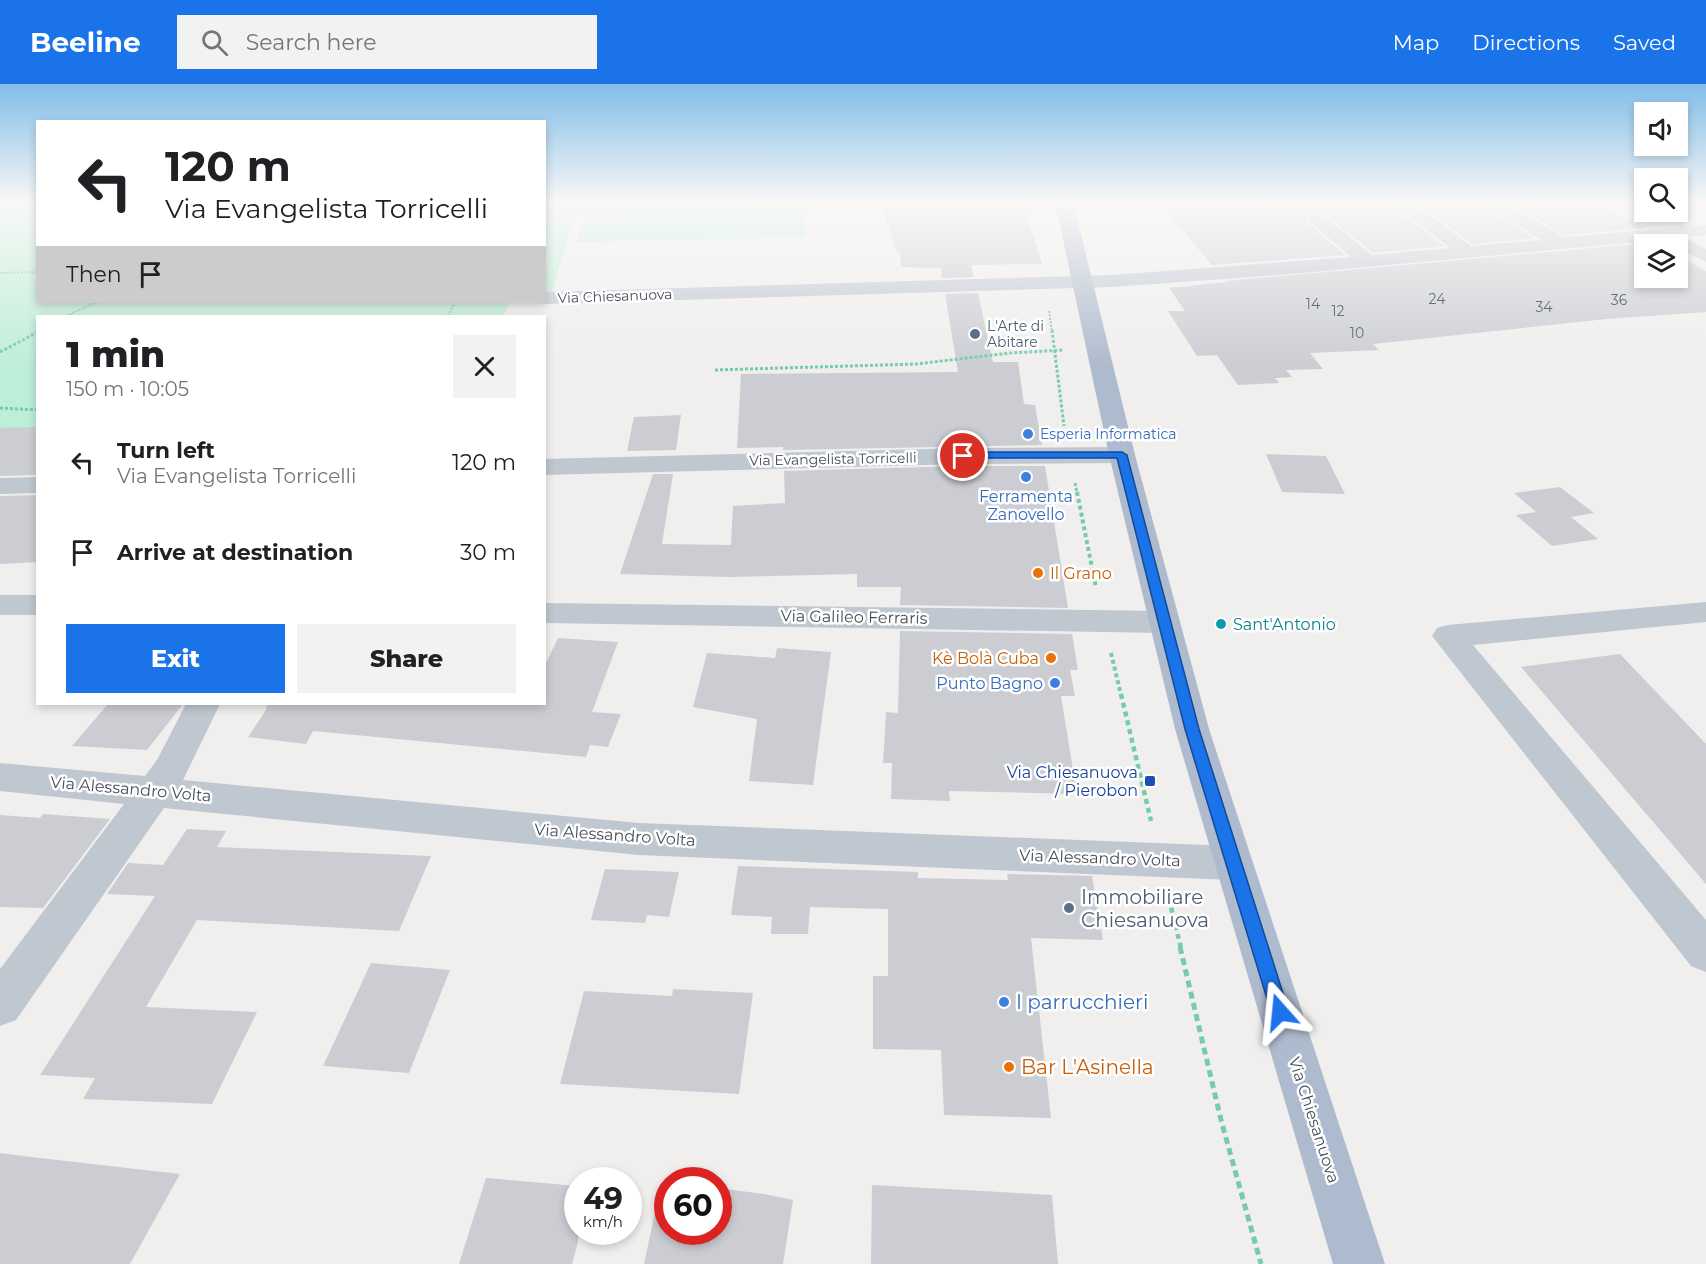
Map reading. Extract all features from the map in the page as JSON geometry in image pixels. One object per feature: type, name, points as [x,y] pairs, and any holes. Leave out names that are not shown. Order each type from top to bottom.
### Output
[{"type":"main road","name":"Via Chiesanuova","points":[[1076,257],[1122,455],[1192,729],[1359,1264]]},
{"type":"street","points":[[1363,257],[1367,260]]},
{"type":"street","points":[[1082,282],[1399,257]]},
{"type":"street","name":"Via Chiesanuova","points":[[546,298],[1082,282]]},
{"type":"street","name":"Via Evangelista Torricelli","points":[[546,467],[963,456],[1122,455]]},
{"type":"street","points":[[0,486],[36,485]]},
{"type":"street","points":[[0,605],[36,605]]},
{"type":"street","points":[[1706,612],[1448,636],[1706,952]]},
{"type":"street","name":"Via Galileo Ferraris","points":[[546,613],[1164,622]]},
{"type":"street","points":[[0,1005],[170,770],[202,705]]},
{"type":"street","name":"Via Alessandro Volta","points":[[0,777],[639,839],[1232,863]]},
{"type":"path","points":[[0,273],[36,272]]},
{"type":"path","points":[[68,315],[95,303]]},
{"type":"path","points":[[448,315],[454,304]]},
{"type":"path","points":[[1048,307],[1065,431]]},
{"type":"path","points":[[0,352],[36,333]]},
{"type":"path","points":[[715,370],[916,364],[1055,350],[1098,352]]},
{"type":"path","points":[[0,408],[36,410]]},
{"type":"path","points":[[1074,479],[1098,596]]},
{"type":"path","points":[[1110,650],[1151,822]]},
{"type":"path","points":[[1167,894],[1221,1120],[1261,1264]]},
{"type":"green space","points":[[0,257],[36,257],[36,303],[510,303],[504,315],[36,315],[36,429],[0,430]]},
{"type":"green space","points":[[546,257],[562,257],[552,291],[546,292]]},
{"type":"building","points":[[900,257],[1040,257],[1042,264],[971,265],[974,277],[942,278],[941,268],[901,267]]},
{"type":"building","points":[[1205,257],[1318,257],[1212,265]]},
{"type":"building","points":[[1492,257],[1634,257],[1634,288],[1688,288],[1688,261],[1706,271],[1706,312],[1607,319],[1373,344],[1379,350],[1310,353],[1323,369],[1286,370],[1292,377],[1275,378],[1279,383],[1238,385],[1217,355],[1197,356],[1168,311],[1185,311],[1169,288]]},
{"type":"building","points":[[978,293],[993,362],[1018,362],[1024,404],[1035,405],[1042,445],[783,450],[783,447],[737,448],[741,374],[958,372],[945,294]]},
{"type":"building","points":[[681,415],[676,450],[627,451],[634,417]]},
{"type":"building","points":[[36,427],[36,475],[0,476],[0,428]]},
{"type":"building","points":[[1266,454],[1326,456],[1345,494],[1282,492]]},
{"type":"building","points":[[1045,466],[1068,608],[900,605],[901,587],[857,587],[857,574],[729,577],[620,574],[653,474],[673,474],[662,544],[731,545],[733,506],[785,503],[784,471]]},
{"type":"building","points":[[1560,487],[1594,513],[1571,517],[1598,539],[1552,546],[1516,515],[1536,512],[1514,493]]},
{"type":"building","points":[[36,495],[36,562],[0,564],[0,496]]},
{"type":"building","points":[[900,631],[1072,634],[1078,670],[1070,670],[1075,696],[1061,696],[1077,794],[949,791],[950,801],[891,799],[892,763],[883,763],[886,712],[898,713]]},
{"type":"building","points":[[558,638],[618,642],[592,712],[621,714],[608,747],[590,745],[586,757],[313,731],[306,744],[248,737],[266,710],[267,705],[546,705],[546,663]]},
{"type":"building","points":[[777,648],[831,652],[813,785],[749,781],[757,719],[693,707],[707,653],[775,658]]},
{"type":"building","points":[[1620,654],[1706,744],[1706,884],[1521,667]]},
{"type":"building","points":[[107,705],[182,705],[147,750],[72,746]]},
{"type":"building","points":[[43,814],[110,819],[43,908],[0,907],[0,815],[40,818]]},
{"type":"building","points":[[187,829],[226,831],[217,847],[431,856],[399,931],[197,920],[146,1007],[257,1012],[212,1104],[83,1099],[95,1078],[40,1075],[155,896],[107,894],[128,863],[163,865]]},
{"type":"building","points":[[738,866],[918,872],[918,878],[1008,880],[1007,874],[1092,876],[1103,940],[1031,938],[1051,1118],[944,1115],[941,1050],[873,1049],[873,976],[888,976],[888,909],[810,907],[808,934],[771,934],[772,917],[731,915]]},
{"type":"building","points":[[605,869],[679,872],[669,917],[647,915],[645,923],[591,920]]},
{"type":"building","points":[[371,963],[450,970],[409,1073],[323,1066]]},
{"type":"building","points":[[673,989],[753,993],[739,1094],[560,1084],[584,991],[672,996]]},
{"type":"building","points":[[0,1153],[180,1174],[130,1264],[0,1264]]},
{"type":"building","points":[[486,1178],[564,1185],[564,1245],[577,1245],[572,1264],[459,1264]]},
{"type":"building","points":[[872,1185],[1052,1195],[1058,1264],[871,1264]]},
{"type":"building","points":[[732,1190],[793,1200],[783,1264],[644,1264],[654,1217],[654,1245],[732,1245]]},
{"type":"place","name":"L'Arte di Abitare","points":[[975,334]]},
{"type":"place","name":"Esperia Informatica","points":[[1028,434]]},
{"type":"place","name":"Ferramenta Zanovello","points":[[1026,477]]},
{"type":"place","name":"Il Grano","points":[[1038,573]]},
{"type":"place","name":"Sant'Antonio","points":[[1221,624]]},
{"type":"place","name":"Kè Bolà Cuba","points":[[1051,658]]},
{"type":"place","name":"Punto Bagno","points":[[1055,683]]},
{"type":"place","name":"Via Chiesanuova / Pierobon","points":[[1150,781]]},
{"type":"place","name":"Immobiliare Chiesanuova","points":[[1069,908]]},
{"type":"place","name":"I parrucchieri","points":[[1004,1002]]},
{"type":"place","name":"Bar L'Asinella","points":[[1009,1067]]},
{"type":"route","points":[[963,456],[1122,455],[1192,729],[1280,1012]]}]
